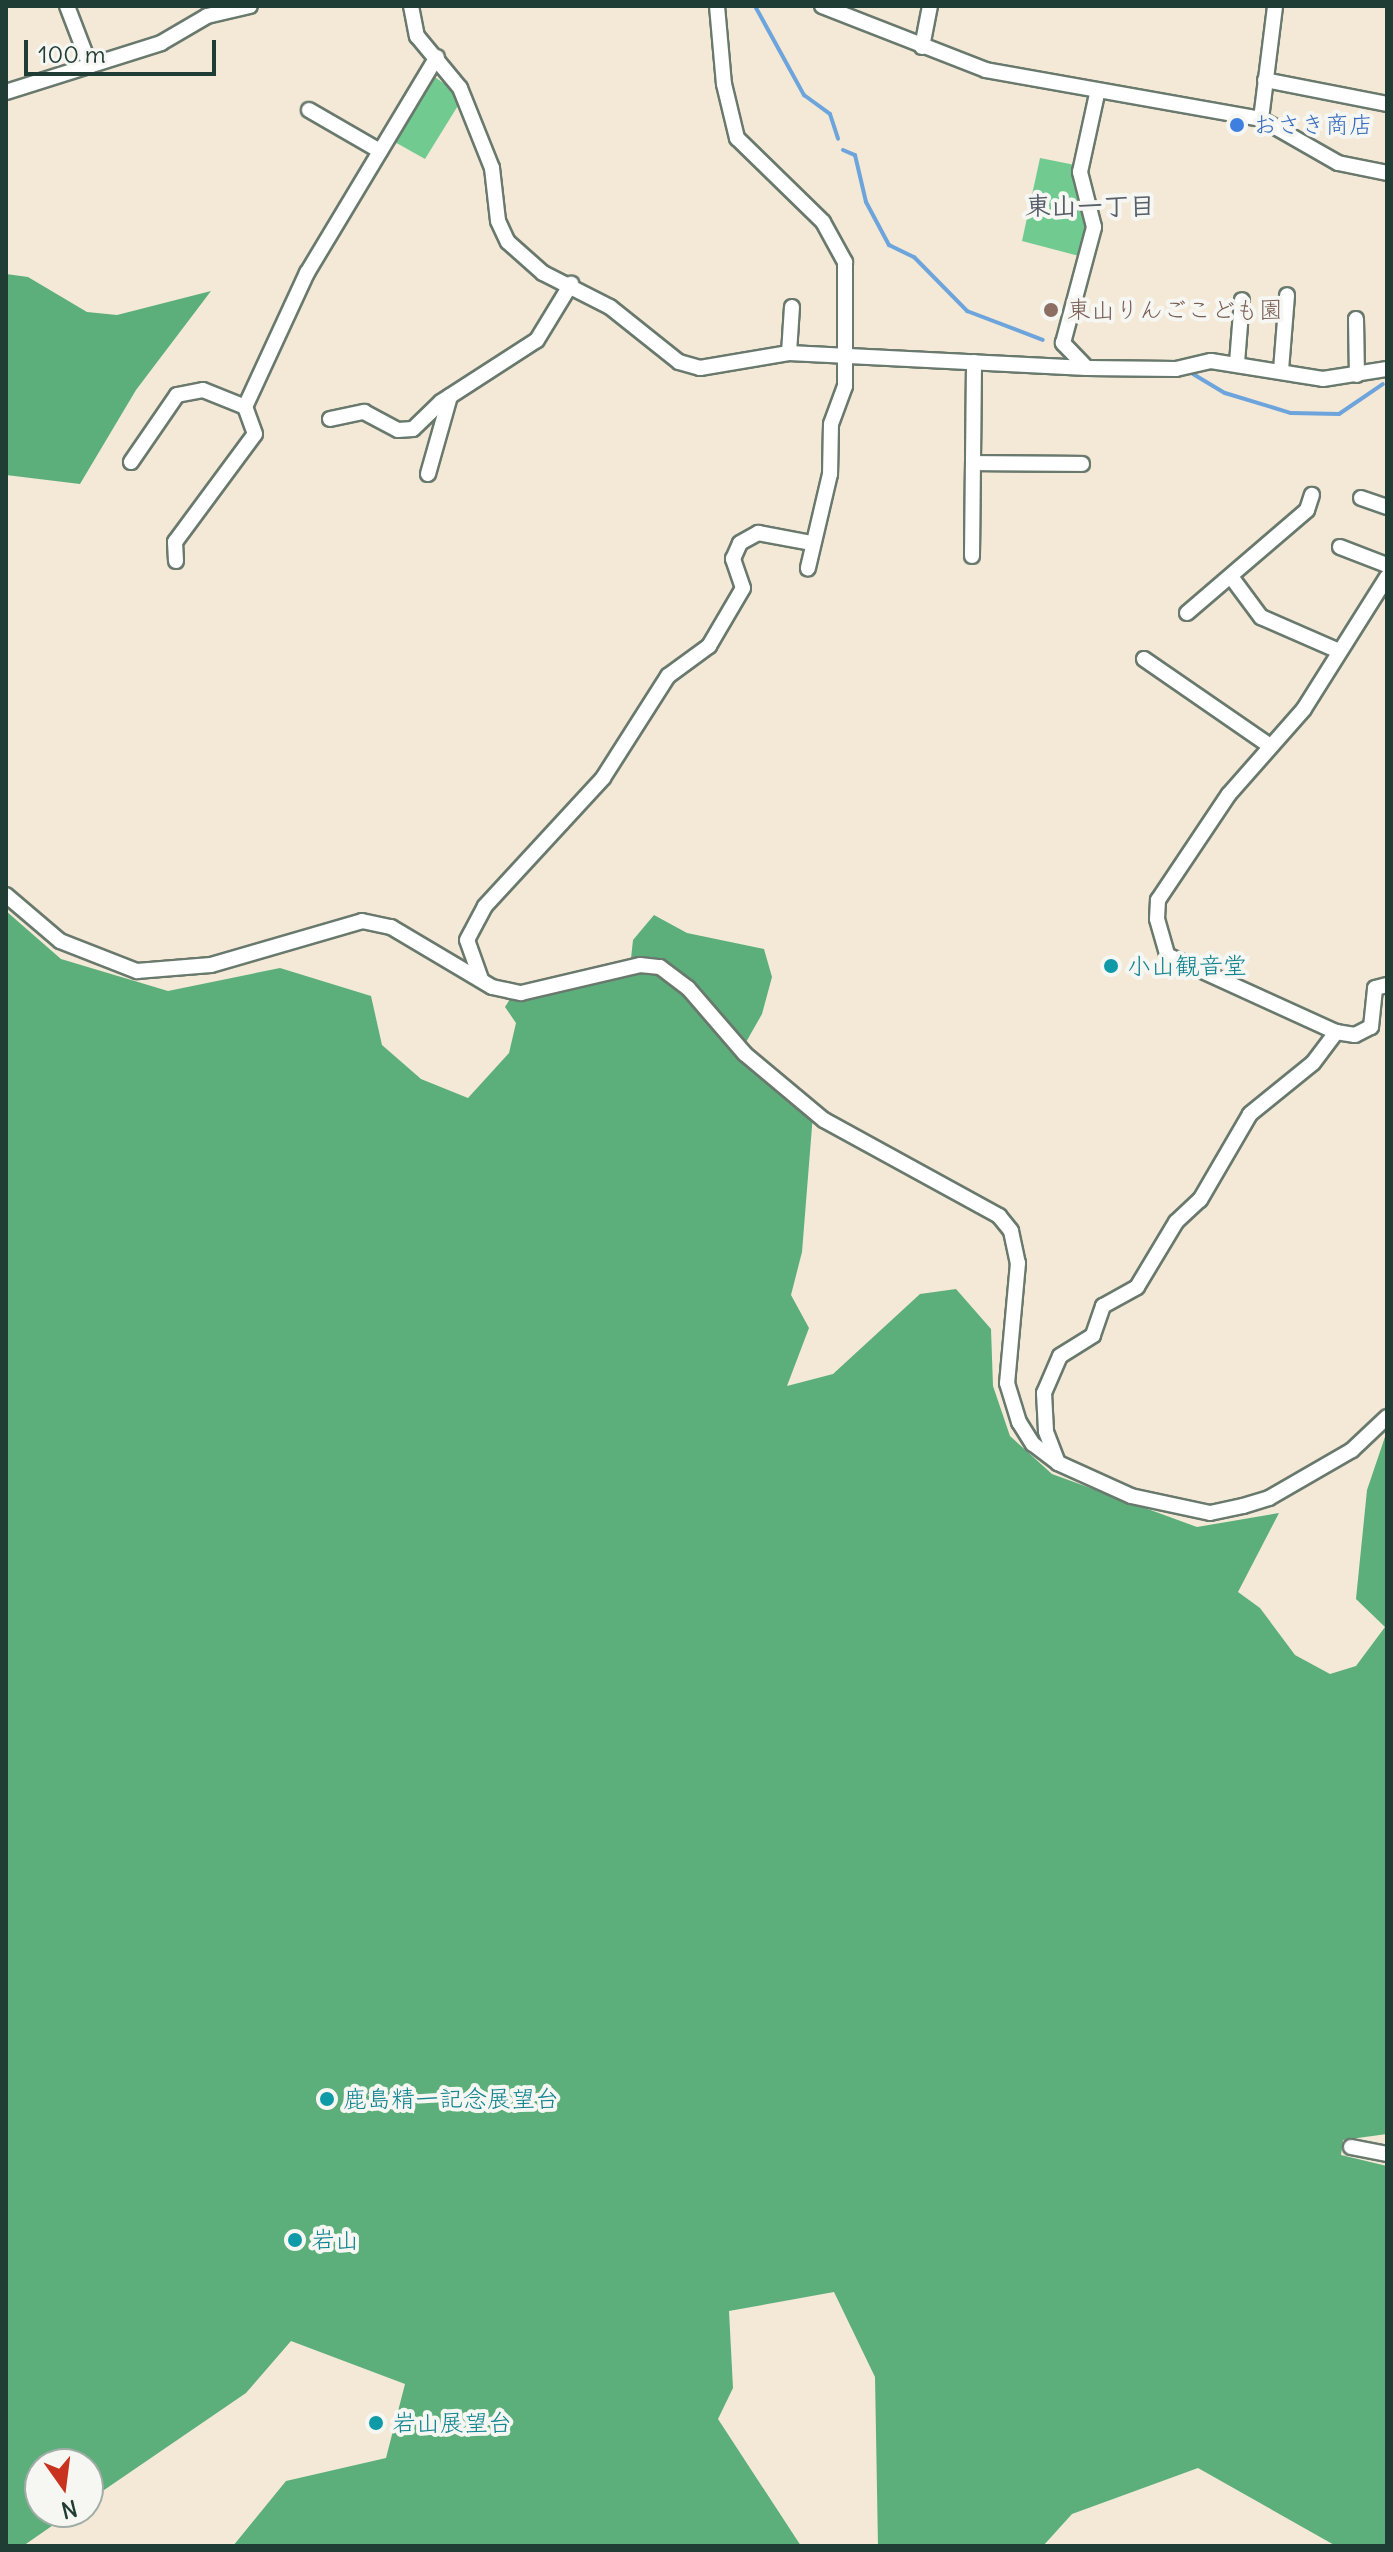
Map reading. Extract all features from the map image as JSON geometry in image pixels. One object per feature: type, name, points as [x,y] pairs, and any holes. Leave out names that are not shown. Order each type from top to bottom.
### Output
[{"type":"street","points":[[67,6],[90,66]]},
{"type":"street","points":[[6,92],[161,43],[222,9],[250,6]]},
{"type":"street","points":[[411,6],[417,36],[460,88],[492,168],[498,221],[508,242],[543,273],[571,284],[679,362],[700,368],[789,353],[1087,368],[1237,363],[1323,379],[1387,369]]},
{"type":"street","points":[[717,6],[724,84],[737,138],[823,222],[845,262],[848,355],[845,386],[831,424],[830,474],[808,568]]},
{"type":"street","points":[[822,6],[986,70],[1097,94],[1261,119],[1338,163],[1387,173]]},
{"type":"street","points":[[922,47],[930,6]]},
{"type":"street","points":[[1261,119],[1275,6]]},
{"type":"street","points":[[176,561],[175,542],[255,434],[245,407],[307,273],[437,57]]},
{"type":"street","points":[[1265,80],[1387,104]]},
{"type":"street","points":[[1087,368],[1063,343],[1094,227],[1080,172],[1097,94]]},
{"type":"street","points":[[309,110],[380,151]]},
{"type":"street","points":[[330,419],[364,412],[406,431],[450,396],[537,340],[571,284]]},
{"type":"street","points":[[1281,370],[1287,295]]},
{"type":"street","points":[[1237,363],[1242,300]]},
{"type":"street","points":[[789,353],[792,307]]},
{"type":"street","points":[[1356,319],[1357,375]]},
{"type":"street","points":[[972,556],[974,362]]},
{"type":"street","points":[[131,462],[177,395],[203,390],[245,407]]},
{"type":"street","points":[[428,474],[450,396]]},
{"type":"street","points":[[973,463],[1082,464]]},
{"type":"street","points":[[1187,613],[1232,578],[1307,510],[1312,495]]},
{"type":"street","points":[[1361,498],[1387,507]]},
{"type":"street","points":[[481,979],[467,940],[485,906],[603,778],[668,676],[709,646],[743,588],[733,559],[740,543],[758,533],[812,543]]},
{"type":"street","points":[[1340,547],[1387,565]]},
{"type":"street","points":[[1387,577],[1304,709],[1229,794],[1158,900],[1158,939],[1167,955],[1336,1032],[1355,1035],[1371,1027],[1375,988],[1387,985]]},
{"type":"street","points":[[1232,578],[1261,617],[1339,651]]},
{"type":"street","points":[[1144,659],[1270,746]]},
{"type":"street","points":[[6,895],[60,941],[137,971],[211,965],[362,921],[391,927],[481,979],[521,993],[640,965],[660,967],[688,988],[745,1054],[824,1120],[999,1216],[1011,1231],[1018,1263],[1007,1383],[1026,1433],[1058,1463],[1131,1496],[1210,1513],[1269,1498],[1352,1450],[1387,1417]]},
{"type":"street","points":[[1058,1463],[1046,1431],[1044,1393],[1060,1356],[1093,1335],[1103,1306],[1137,1287],[1176,1222],[1200,1200],[1250,1114],[1313,1063],[1336,1032]]},
{"type":"street","points":[[1351,2147],[1387,2154]]},
{"type":"green space","points":[[432,75],[452,89],[459,104],[425,159],[393,141]]},
{"type":"green space","points":[[1040,158],[1075,165],[1087,228],[1079,256],[1022,241]]},
{"type":"green space","points":[[6,274],[28,277],[87,312],[117,315],[211,291],[136,390],[80,484],[6,475]]},
{"type":"green space","points":[[6,911],[61,959],[168,991],[280,968],[371,996],[382,1045],[421,1079],[468,1098],[509,1053],[516,1023],[505,1007],[515,991],[630,968],[633,940],[654,915],[687,933],[764,949],[772,977],[762,1014],[741,1051],[813,1114],[802,1252],[791,1295],[809,1328],[787,1386],[833,1374],[920,1294],[956,1289],[991,1329],[993,1386],[1010,1436],[1052,1474],[1197,1527],[1279,1513],[1238,1592],[1260,1608],[1295,1655],[1330,1674],[1356,1666],[1385,1627],[1356,1599],[1367,1490],[1387,1431],[1387,2134],[1343,2140],[1341,2155],[1387,2166],[1387,2546],[1336,2546],[1198,2468],[1072,2514],[1043,2546],[878,2546],[875,2377],[834,2292],[729,2311],[733,2388],[718,2419],[801,2546],[233,2546],[286,2481],[386,2458],[405,2384],[291,2341],[246,2393],[104,2490],[104,2448],[24,2448],[24,2528],[49,2528],[23,2546],[6,2546]]},
{"type":"waterway","points":[[755,6],[804,95],[830,114],[838,139]]},
{"type":"waterway","points":[[843,150],[855,155],[866,202],[889,245],[914,257],[967,311],[1043,340]]},
{"type":"waterway","points":[[1193,374],[1225,393],[1291,413],[1339,414],[1383,384]]},
{"type":"place","name":"おさき商店","points":[[1237,125]]},
{"type":"place","name":"東山りんごこども園","points":[[1051,310]]},
{"type":"place","name":"小山観音堂","points":[[1111,966]]},
{"type":"place","name":"鹿島精一記念展望台","points":[[327,2099]]},
{"type":"place","name":"岩山","points":[[295,2240]]},
{"type":"place","name":"岩山展望台","points":[[376,2423]]},
{"type":"district","name":"東山一丁目","points":[[1090,206]]}]
